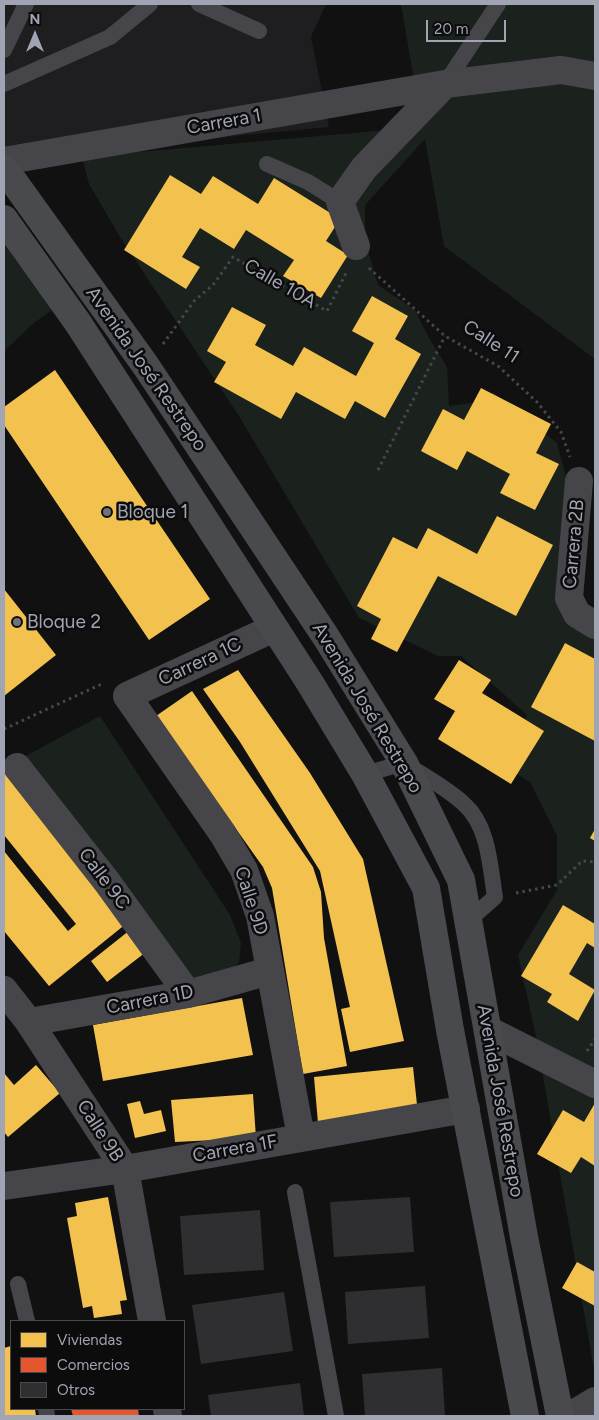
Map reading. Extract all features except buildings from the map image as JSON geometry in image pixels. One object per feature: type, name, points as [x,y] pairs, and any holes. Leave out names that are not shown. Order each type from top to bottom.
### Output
[{"type":"main road","name":"Avenida José Restrepo","points":[[4,168],[146,366],[326,637],[404,762],[461,880],[524,1237],[560,1416]]},
{"type":"main road","name":"Avenida José Restrepo","points":[[4,219],[78,323],[310,683],[365,774],[426,888],[466,1110],[526,1416]]},
{"type":"street","name":"Carrera 1","points":[[4,161],[445,84],[561,70],[595,76]]},
{"type":"street","points":[[355,251],[340,202],[364,168],[445,84]]},
{"type":"street","name":"Carrera 2B","points":[[579,481],[569,598],[577,614],[595,626]]},
{"type":"street","name":"Carrera 1C","points":[[117,689],[274,628]]},
{"type":"street","name":"Calle 9D","points":[[117,689],[223,834],[244,870],[260,916],[301,1137]]},
{"type":"street","name":"Calle 9C","points":[[17,767],[107,882],[188,994]]},
{"type":"street","name":"Carrera 1D","points":[[29,1022],[188,994],[269,971]]},
{"type":"street","name":"Calle 9B","points":[[4,990],[29,1022],[125,1169],[152,1320]]},
{"type":"street","points":[[488,1030],[595,1084]]},
{"type":"street","name":"Carrera 1F","points":[[4,1186],[125,1169],[301,1137],[466,1110]]},
{"type":"street","points":[[570,1416],[595,1401]]},
{"type":"lane","points":[[4,50],[26,4]]},
{"type":"lane","points":[[4,84],[110,37],[150,4]]},
{"type":"lane","points":[[199,4],[259,31]]},
{"type":"lane","points":[[445,84],[498,4]]},
{"type":"lane","points":[[267,164],[308,182],[340,202]]},
{"type":"lane","points":[[365,774],[404,762],[465,804],[476,820],[486,842],[495,897],[468,921]]},
{"type":"lane","points":[[295,1192],[336,1416]]},
{"type":"lane","points":[[18,1284],[27,1320]]},
{"type":"path","name":"Calle 10A","points":[[146,366],[195,300],[213,285],[233,257],[327,311],[355,251]]},
{"type":"path","name":"Calle 11","points":[[355,251],[445,336],[498,366],[537,402],[561,432],[579,481]]},
{"type":"path","points":[[378,470],[445,336]]},
{"type":"path","points":[[4,729],[117,689]]},
{"type":"path","points":[[495,897],[557,885],[582,861],[595,862]]},
{"type":"shaded area","points":[[4,4],[326,4],[311,37],[329,127],[4,158]]},
{"type":"shaded area","points":[[401,4],[595,4],[595,359],[444,246],[425,139],[365,205],[365,241],[378,285],[415,310],[447,367],[449,406],[486,401],[493,392],[557,443],[566,477],[564,521],[566,561],[595,633],[595,1375],[536,1036],[518,955],[557,890],[557,836],[530,782],[505,767],[527,715],[461,656],[438,656],[359,618],[239,416],[120,237],[89,184],[82,157],[422,127]]},
{"type":"shaded area","points":[[4,219],[64,301],[34,323],[4,351]]},
{"type":"shaded area","points":[[100,716],[230,915],[241,943],[239,963],[222,976],[190,986],[20,759]]},
{"type":"place","name":"Bloque 1","points":[[107,512]]},
{"type":"place","name":"Bloque 2","points":[[17,622]]}]
